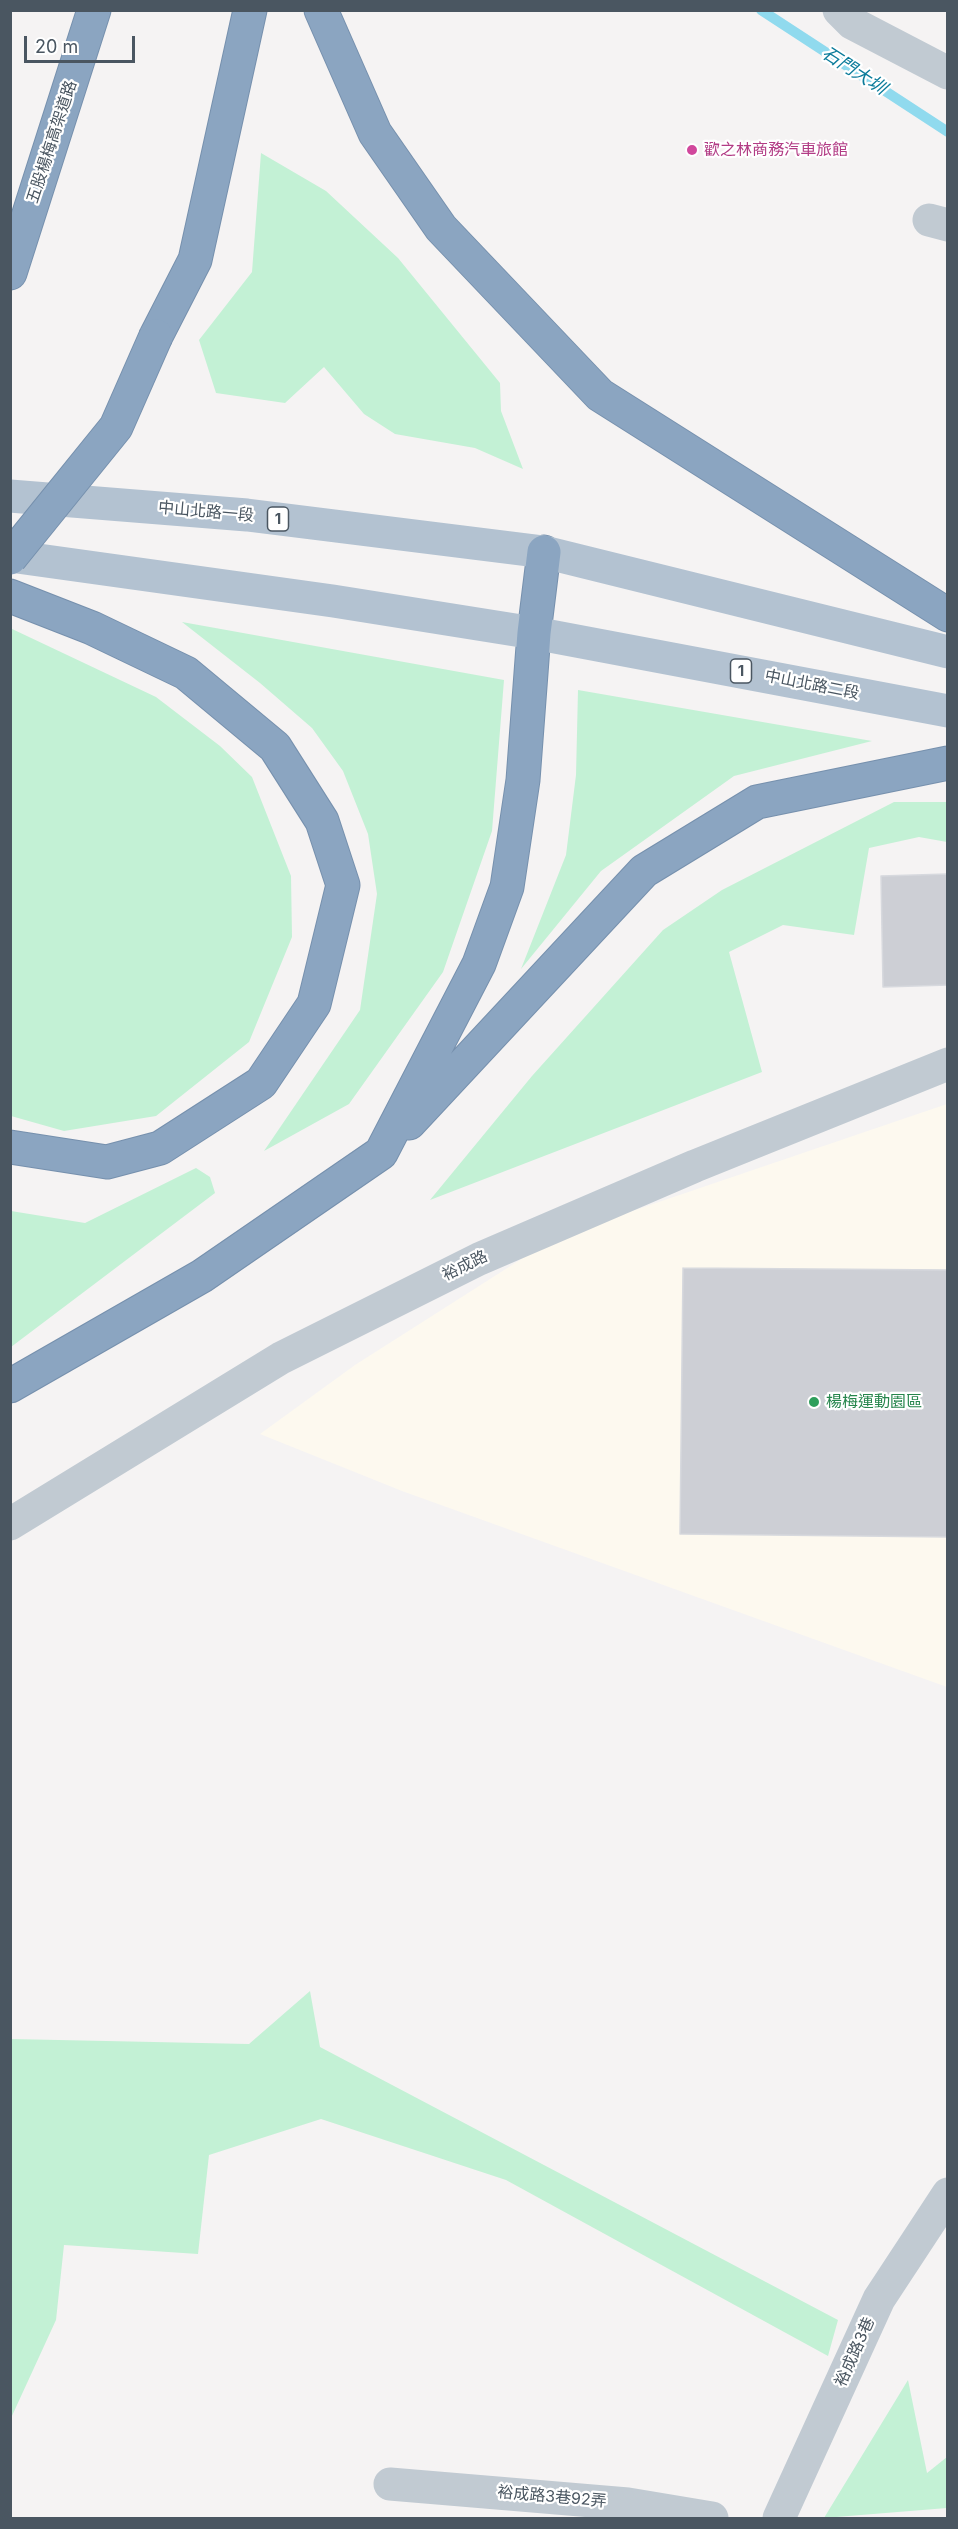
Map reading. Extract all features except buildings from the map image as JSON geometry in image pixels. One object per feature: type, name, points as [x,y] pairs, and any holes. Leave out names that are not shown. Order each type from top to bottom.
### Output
[{"type":"highway","name":"五股楊梅高架道路","points":[[10,273],[94,10]]},
{"type":"highway","points":[[10,557],[116,427],[156,336],[195,260],[250,10]]},
{"type":"highway","points":[[321,10],[375,133],[441,228],[600,395],[948,615]]},
{"type":"highway","points":[[381,1153],[478,964],[507,887],[523,780],[534,633],[544,552]]},
{"type":"highway","points":[[10,596],[92,628],[186,673],[275,747],[322,821],[343,885],[314,1004],[261,1083],[160,1148],[107,1162],[10,1147]]},
{"type":"highway","points":[[10,1386],[202,1276],[381,1153],[644,872],[757,802],[948,763]]},
{"type":"main road","name":"中山北路一段","points":[[10,496],[247,515],[544,552]]},
{"type":"main road","name":"1","points":[[544,552],[948,652]]},
{"type":"main road","name":"1","points":[[10,557],[333,601],[534,633]]},
{"type":"main road","name":"中山北路二段","points":[[534,633],[948,711]]},
{"type":"street","points":[[839,10],[852,23],[948,73]]},
{"type":"street","name":"裕成路","points":[[10,1524],[281,1358],[479,1259],[695,1166],[948,1064]]},
{"type":"street","name":"裕成路3巷","points":[[779,2518],[879,2299],[948,2194]]},
{"type":"street","name":"裕成路3巷92弄","points":[[390,2484],[628,2504],[712,2518]]},
{"type":"shaded area","points":[[947,1104],[947,1687],[402,1491],[260,1434],[355,1365],[556,1237]]},
{"type":"green space","points":[[261,153],[326,191],[398,258],[500,383],[501,411],[523,469],[475,448],[395,434],[364,414],[324,367],[285,403],[216,393],[199,340],[252,272]]},
{"type":"green space","points":[[182,622],[504,680],[492,831],[443,972],[349,1104],[264,1151],[360,1010],[377,894],[368,834],[343,771],[312,728],[260,683]]},
{"type":"green space","points":[[10,628],[156,697],[220,746],[252,777],[291,876],[292,937],[249,1042],[156,1116],[64,1131],[11,1116]]},
{"type":"green space","points":[[578,690],[872,741],[734,776],[601,871],[521,969],[566,855],[576,775]]},
{"type":"green space","points":[[894,802],[947,802],[947,842],[919,837],[869,848],[854,935],[783,925],[729,952],[762,1072],[430,1200],[532,1076],[663,930],[722,890]]},
{"type":"green space","points":[[196,1168],[210,1177],[215,1193],[11,1347],[11,1211],[85,1223]]},
{"type":"green space","points":[[310,1991],[320,2047],[838,2320],[828,2356],[506,2180],[321,2119],[209,2155],[198,2254],[64,2245],[56,2320],[11,2418],[11,2039],[249,2044]]},
{"type":"green space","points":[[908,2380],[927,2473],[947,2457],[947,2508],[824,2518]]},
{"type":"waterway","name":"石門大圳","points":[[761,10],[948,132]]},
{"type":"place","name":"歡之林商務汽車旅館","points":[[692,150]]},
{"type":"place","name":"楊梅運動園區","points":[[814,1402]]}]
